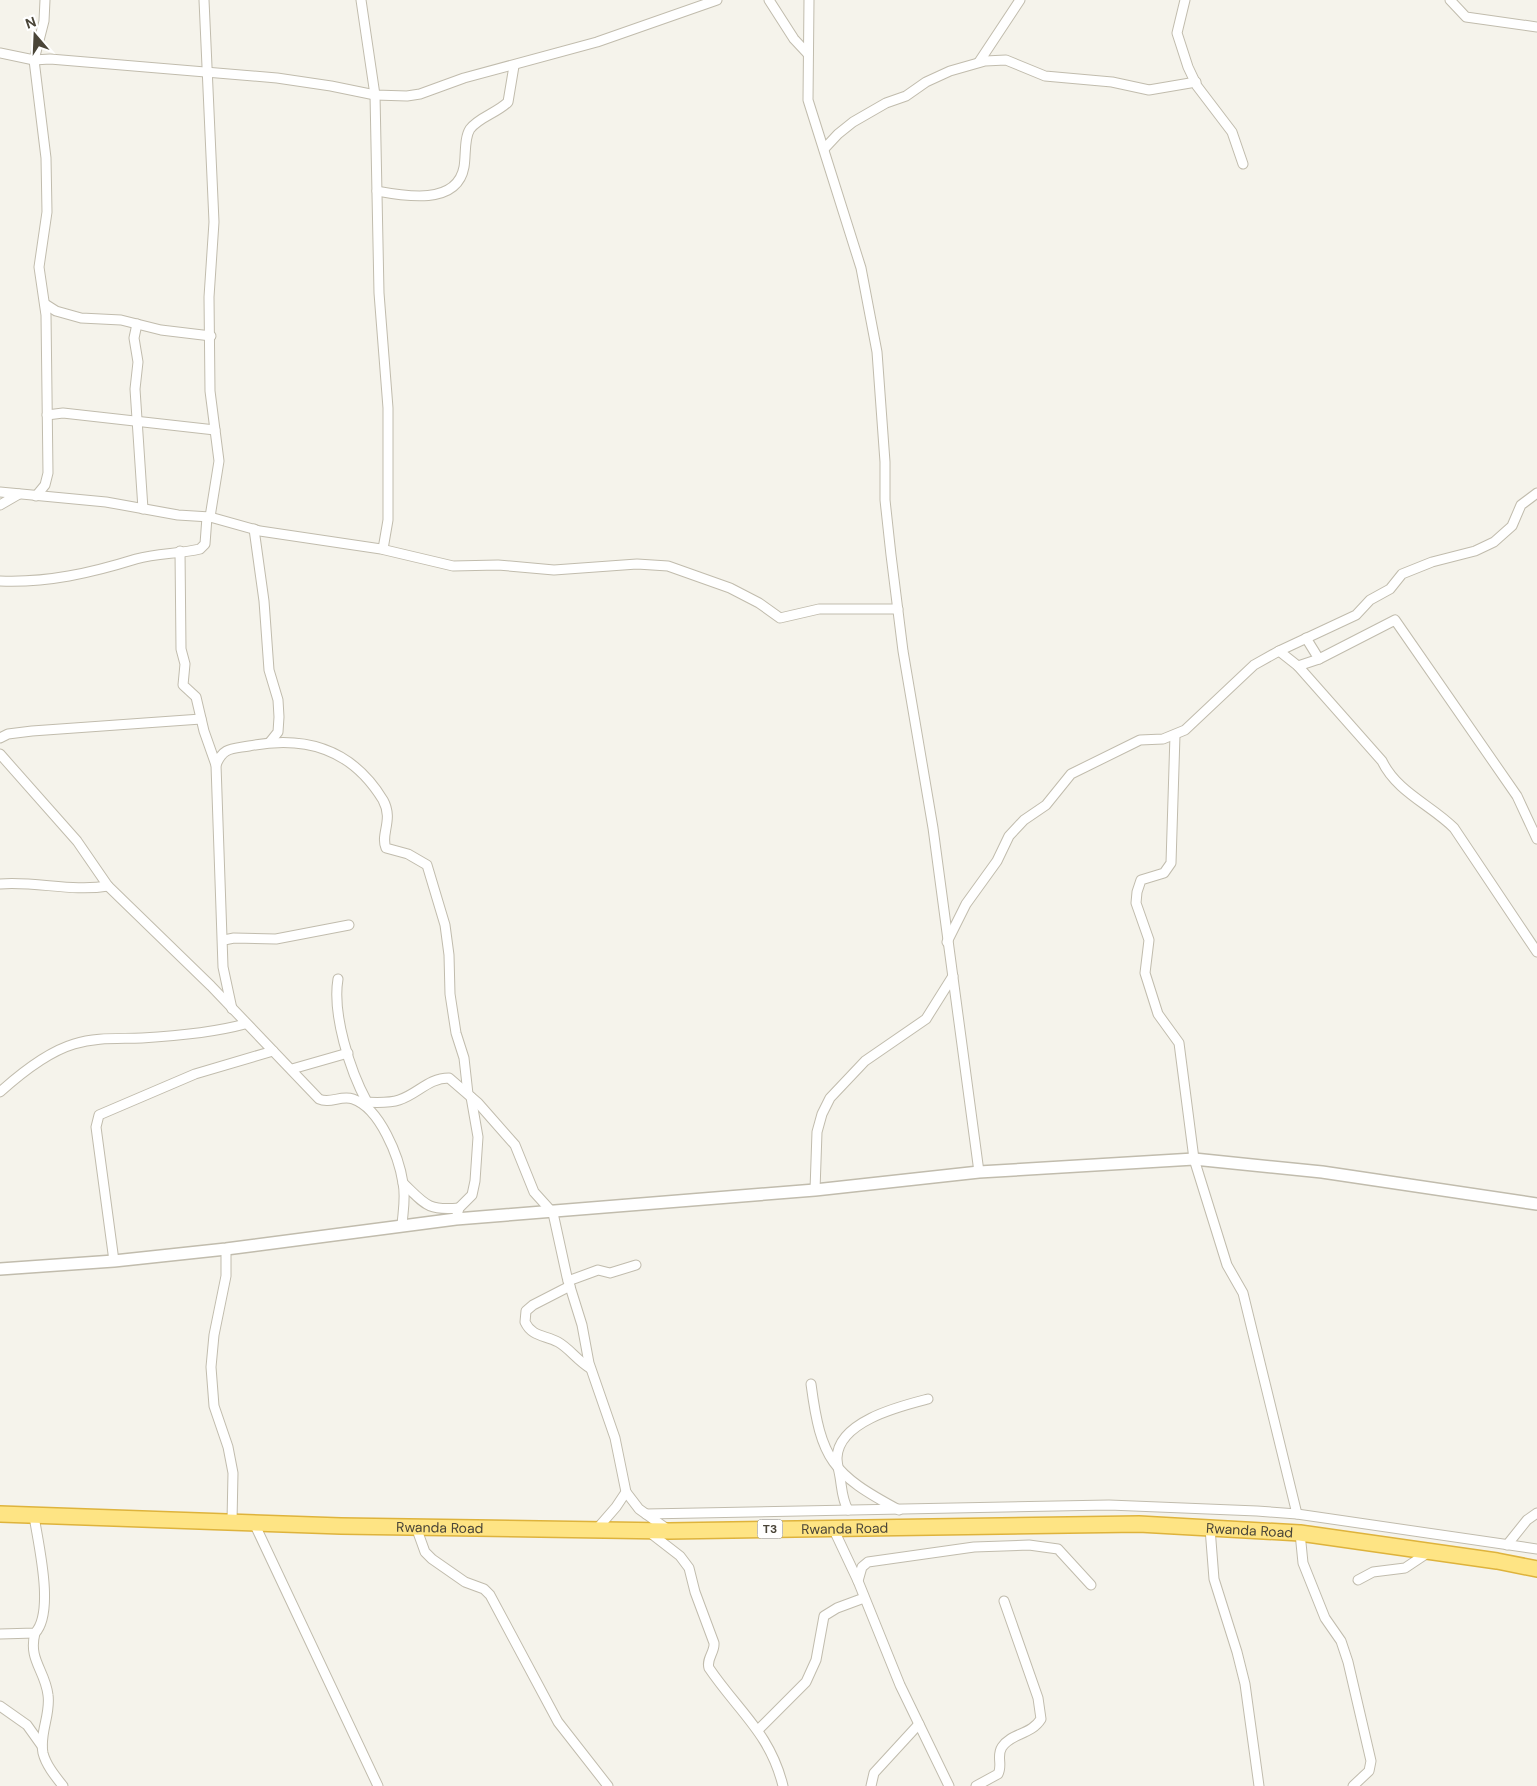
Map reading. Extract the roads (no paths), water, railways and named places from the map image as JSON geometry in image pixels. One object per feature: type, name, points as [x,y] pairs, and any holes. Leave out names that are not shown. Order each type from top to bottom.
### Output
[{"type":"highway","name":"Rwanda Road","points":[[0,1514],[416,1527],[669,1531],[1103,1523],[1300,1534],[1497,1560],[1537,1569]]},
{"type":"street","points":[[45,0],[44,21],[34,60],[46,158],[47,212],[39,268],[45,304],[48,479],[58,498]]},
{"type":"street","points":[[0,581],[41,581],[93,572],[136,559],[196,550],[203,547],[206,539],[219,460],[210,391],[211,336],[209,298],[214,222],[204,0]]},
{"type":"street","points":[[361,0],[375,95],[379,293],[388,408],[388,520],[383,549]]},
{"type":"street","points":[[0,53],[34,60],[50,59],[277,78],[375,95],[420,94],[464,78],[597,42],[717,0]]},
{"type":"street","points":[[769,0],[794,39],[808,54]]},
{"type":"street","points":[[809,0],[807,94],[861,268],[877,352],[885,462],[885,500],[898,609],[933,828],[979,1172]]},
{"type":"street","points":[[979,62],[1020,0]]},
{"type":"street","points":[[1185,0],[1177,33],[1188,68],[1232,132],[1243,164]]},
{"type":"street","points":[[1450,0],[1466,17],[1537,27]]},
{"type":"street","points":[[824,150],[838,134],[853,122],[886,103],[906,96],[926,82],[950,71],[979,62],[996,59],[1006,60],[1045,76],[1112,82],[1150,90],[1196,82]]},
{"type":"street","points":[[377,191],[423,196],[439,194],[449,189],[462,176],[468,135],[471,128],[508,102],[514,66]]},
{"type":"street","points":[[45,304],[56,311],[81,318],[121,320],[211,336]]},
{"type":"street","points":[[136,324],[134,338],[138,362],[135,379],[143,509]]},
{"type":"street","points":[[48,415],[63,413],[216,430]]},
{"type":"street","points":[[36,496],[48,479]]},
{"type":"street","points":[[0,492],[106,502],[143,509],[209,517],[254,529],[383,549],[454,566],[498,565],[554,570],[623,565],[668,566],[730,588],[759,602],[780,618],[819,609],[898,609]]},
{"type":"street","points":[[0,505],[21,493]]},
{"type":"street","points":[[947,942],[966,904],[993,867],[1012,832],[1046,805],[1070,774],[1140,740],[1163,739],[1190,727],[1240,676],[1279,650],[1358,614],[1370,600],[1390,589],[1405,572],[1443,558],[1475,551],[1494,542],[1512,526],[1521,505],[1537,493]]},
{"type":"street","points":[[254,529],[269,670],[278,700],[278,732],[270,742]]},
{"type":"street","points":[[180,551],[181,650],[185,664],[183,685],[195,695],[200,719],[216,765],[219,905],[224,940],[224,979],[232,1009]]},
{"type":"street","points":[[1298,666],[1319,659],[1395,620],[1517,796],[1537,839]]},
{"type":"street","points":[[1306,638],[1319,659]]},
{"type":"street","points":[[1279,650],[1298,666],[1382,761],[1403,789],[1439,813],[1454,828],[1537,952]]},
{"type":"street","points":[[0,738],[8,734],[32,731],[200,719]]},
{"type":"street","points":[[1175,735],[1171,863],[1164,873],[1141,880],[1136,892],[1136,903],[1149,940],[1145,974],[1158,1014],[1179,1043],[1183,1060],[1181,1069],[1194,1159],[1227,1264],[1243,1293],[1297,1514]]},
{"type":"street","points":[[216,765],[223,751],[270,742],[298,742],[337,755],[351,762],[362,772],[386,807],[388,825],[384,841],[386,848],[408,854],[427,864],[445,925],[449,955],[450,994],[456,1033],[464,1058],[478,1137],[475,1181],[472,1195],[459,1208],[456,1220]]},
{"type":"street","points":[[0,754],[77,841],[108,886],[292,1069],[319,1099],[326,1101],[342,1097],[363,1102],[401,1099],[431,1081],[450,1078],[470,1095],[514,1145],[534,1192],[553,1213],[569,1283],[582,1325],[590,1368],[615,1438],[626,1492],[634,1504],[669,1531]]},
{"type":"street","points":[[0,884],[30,883],[78,888],[108,886]]},
{"type":"street","points":[[224,940],[234,938],[276,939],[350,925]]},
{"type":"street","points":[[815,1190],[817,1132],[822,1114],[830,1098],[865,1062],[926,1019],[953,976]]},
{"type":"street","points":[[338,980],[335,1004],[363,1102],[372,1112],[385,1134],[396,1159],[403,1183],[404,1207],[402,1226]]},
{"type":"street","points":[[0,1092],[18,1076],[73,1044],[106,1038],[179,1035],[227,1029],[245,1024]]},
{"type":"street","points":[[114,1261],[96,1127],[99,1115],[196,1074],[273,1051]]},
{"type":"street","points":[[292,1069],[348,1053]]},
{"type":"street","points":[[0,1269],[114,1261],[226,1249],[456,1220],[815,1190],[979,1172],[1194,1159],[1322,1172],[1537,1204]]},
{"type":"street","points":[[403,1183],[433,1208],[439,1210],[459,1208]]},
{"type":"street","points":[[226,1249],[225,1283],[214,1335],[212,1367],[214,1406],[228,1447],[233,1473],[232,1521]]},
{"type":"street","points":[[590,1368],[578,1360],[560,1343],[533,1333],[525,1322],[526,1311],[569,1283],[598,1270],[610,1273],[636,1265]]},
{"type":"street","points":[[811,1384],[821,1440],[830,1458],[839,1469],[870,1494],[899,1510]]},
{"type":"street","points":[[848,1510],[842,1499],[837,1456],[843,1442],[855,1427],[874,1416],[928,1399]]},
{"type":"street","points":[[596,1530],[626,1492]]},
{"type":"street","points":[[646,1514],[1109,1505],[1297,1514],[1537,1549]]},
{"type":"street","points":[[1507,1545],[1527,1520],[1537,1513]]},
{"type":"street","points":[[34,1516],[42,1569],[44,1617],[41,1627],[35,1633],[32,1650],[49,1698],[42,1746]]},
{"type":"street","points":[[254,1522],[378,1786]]},
{"type":"street","points":[[416,1527],[425,1552],[432,1559],[465,1582],[484,1589],[490,1595],[558,1722],[608,1786]]},
{"type":"street","points":[[833,1528],[858,1581],[900,1685],[949,1786]]},
{"type":"street","points":[[1210,1528],[1214,1579],[1243,1675],[1260,1786]]},
{"type":"street","points":[[646,1530],[680,1556],[689,1568],[695,1592],[714,1643],[715,1649],[708,1663],[709,1668],[759,1729],[775,1761],[783,1786]]},
{"type":"street","points":[[1300,1534],[1303,1563],[1323,1612],[1341,1642],[1371,1761],[1369,1770],[1353,1786]]},
{"type":"street","points":[[858,1581],[862,1567],[868,1562],[974,1547],[1029,1545],[1058,1549],[1091,1585]]},
{"type":"street","points":[[1358,1580],[1372,1572],[1405,1568],[1429,1552]]},
{"type":"street","points":[[759,1729],[798,1692],[810,1677],[816,1660],[824,1616],[837,1608],[864,1598]]},
{"type":"street","points":[[976,1786],[998,1774],[1001,1767],[999,1753],[1006,1742],[1030,1731],[1041,1719],[1038,1698],[1004,1601]]},
{"type":"street","points":[[0,1634],[35,1633]]},
{"type":"street","points":[[0,1706],[27,1725],[42,1746],[46,1761],[63,1786]]},
{"type":"street","points":[[871,1786],[874,1773],[919,1724]]}]
